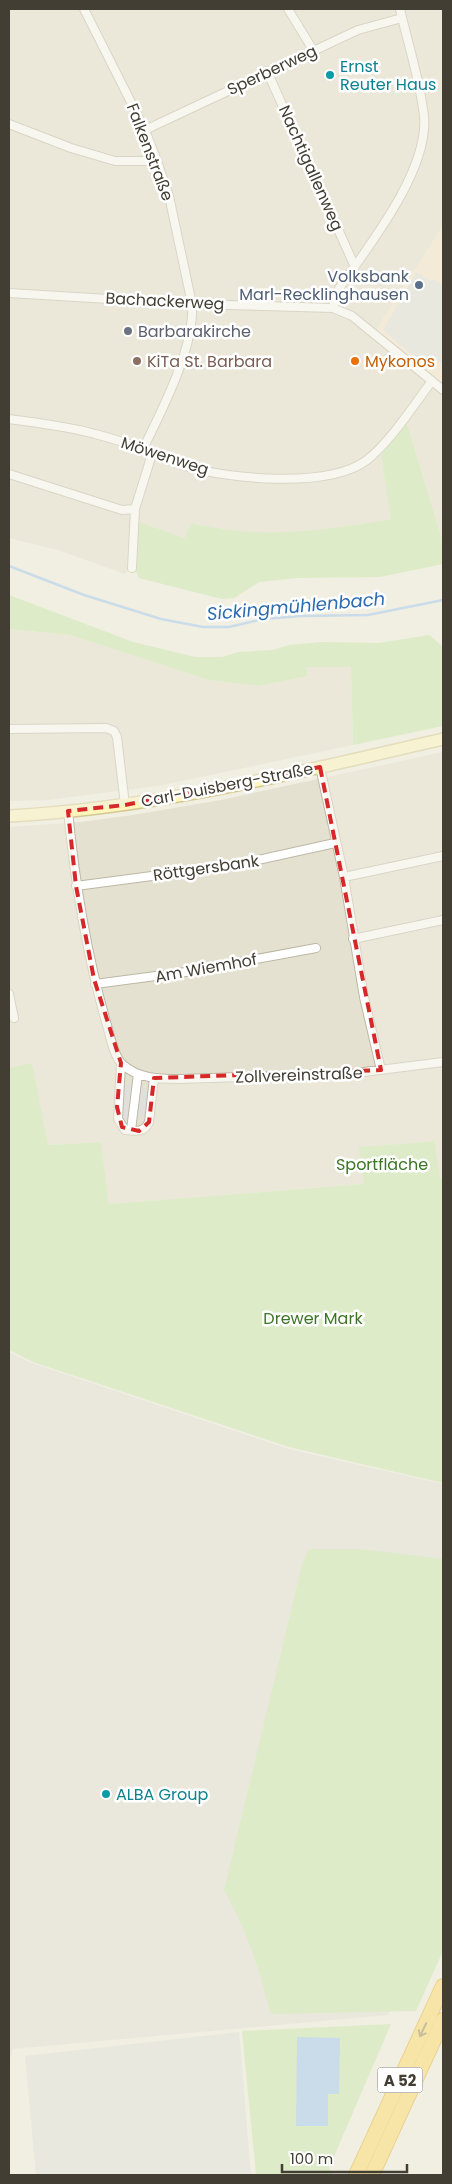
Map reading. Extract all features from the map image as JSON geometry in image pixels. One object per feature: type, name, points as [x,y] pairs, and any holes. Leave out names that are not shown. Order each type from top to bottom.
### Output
[{"type":"highway","name":"A 52","points":[[357,2175],[443,1986]]},
{"type":"highway","name":"A 52","points":[[372,2175],[443,2020]]},
{"type":"main road","name":"Carl-Duisberg-Straße","points":[[9,816],[125,805],[320,767],[443,739]]},
{"type":"street","name":"Falkenstraße","points":[[84,9],[145,130],[157,161],[169,196],[192,304],[193,318],[178,372],[143,449]]},
{"type":"street","points":[[288,9],[313,50]]},
{"type":"street","points":[[333,308],[338,290],[404,191],[419,156],[424,118],[400,9]]},
{"type":"street","name":"Sperberweg","points":[[145,130],[267,71],[358,30],[402,18]]},
{"type":"street","name":"Nachtigallenweg","points":[[267,71],[355,267]]},
{"type":"street","points":[[9,124],[115,161],[157,161]]},
{"type":"street","name":"Bachackerweg","points":[[9,292],[192,304],[333,308],[352,316],[443,390]]},
{"type":"street","name":"Möwenweg","points":[[9,419],[93,433],[143,449],[184,466],[209,472],[269,480],[321,476],[346,472],[367,460],[381,446],[432,381]]},
{"type":"street","points":[[132,568],[135,509],[152,454]]},
{"type":"street","points":[[9,474],[122,510],[135,509]]},
{"type":"street","points":[[9,729],[106,728],[114,731],[117,736],[125,805]]},
{"type":"street","points":[[320,767],[335,843],[344,877],[353,939],[381,1070]]},
{"type":"street","points":[[68,811],[76,886],[95,984],[112,1044],[121,1063],[118,1119],[125,1130],[142,1130],[149,1122],[154,1078]]},
{"type":"street","name":"Röttgersbank","points":[[76,886],[242,864],[335,843]]},
{"type":"street","points":[[344,877],[443,856]]},
{"type":"street","points":[[353,939],[443,920]]},
{"type":"street","name":"Am Wiemhof","points":[[95,984],[186,972],[316,948]]},
{"type":"street","points":[[9,994],[14,1018]]},
{"type":"street","name":"Zollvereinstraße","points":[[121,1063],[138,1074],[154,1078],[196,1079],[381,1070],[443,1062]]},
{"type":"street","points":[[131,1130],[138,1074]]},
{"type":"highlighted area","points":[[320,767],[381,1070],[154,1078],[149,1122],[139,1131],[122,1127],[117,1107],[121,1063],[94,979],[76,886],[68,811],[125,805]]},
{"type":"shaded area","points":[[9,9],[443,9],[443,226],[374,333],[443,393],[443,543],[407,423],[381,455],[392,519],[324,530],[271,534],[222,530],[191,523],[185,539],[136,521],[129,570],[125,574],[58,550],[9,538]]},
{"type":"shaded area","points":[[443,226],[443,381],[432,381],[374,333]]},
{"type":"shaded area","points":[[416,272],[431,281],[433,279],[443,284],[443,363],[423,358],[420,362],[383,330]]},
{"type":"shaded area","points":[[9,629],[70,635],[209,680],[258,686],[308,676],[306,667],[351,667],[353,745],[158,786],[48,800],[9,801]]},
{"type":"shaded area","points":[[443,752],[443,1178],[440,1178],[433,1139],[365,1184],[109,1204],[101,1142],[48,1145],[32,1064],[9,1068],[9,827],[81,822],[221,800]]},
{"type":"shaded area","points":[[134,1081],[130,1116],[125,1122],[120,1112],[121,1089]]},
{"type":"shaded area","points":[[139,1082],[149,1094],[146,1118],[142,1114],[138,1121],[135,1119]]},
{"type":"shaded area","points":[[9,1352],[32,1363],[289,1449],[443,1484],[443,1885],[388,2015],[13,2049],[9,2062]]},
{"type":"shaded area","points":[[239,2032],[251,2175],[36,2175],[25,2056]]},
{"type":"green space","points":[[407,423],[443,543],[443,564],[380,577],[297,578],[259,582],[234,598],[222,599],[139,578],[135,570],[136,521],[185,538],[191,523],[243,531],[291,532],[391,519],[381,455]]},
{"type":"green space","points":[[9,595],[133,642],[195,657],[222,657],[238,652],[273,650],[289,645],[322,642],[379,643],[429,635],[443,645],[443,726],[353,745],[351,667],[306,667],[308,676],[258,686],[209,680],[70,635],[9,629]]},
{"type":"green space","name":"Drewer Mark","points":[[32,1063],[48,1145],[101,1142],[109,1204],[364,1184],[359,1147],[429,1142],[434,1139],[440,1178],[443,1178],[443,1483],[289,1447],[33,1362],[9,1350],[9,1068]]},
{"type":"green space","points":[[309,1549],[360,1549],[443,1559],[443,1951],[416,2011],[271,2014],[252,1950],[224,1890],[302,1565]]},
{"type":"green space","points":[[391,2024],[329,2168],[334,2175],[256,2175],[242,2031]]},
{"type":"water","points":[[297,2037],[340,2038],[339,2094],[328,2094],[328,2126],[296,2126]]},
{"type":"waterway","name":"Sickingmühlenbach","points":[[9,566],[84,595],[161,619],[203,627],[229,627],[264,619],[301,616],[368,615],[443,600]]},
{"type":"place","name":"Ernst Reuter Haus","points":[[330,75]]},
{"type":"place","name":"Volksbank Marl-Recklinghausen","points":[[419,285]]},
{"type":"place","name":"Barbarakirche","points":[[128,331]]},
{"type":"place","name":"KiTa St. Barbara","points":[[137,361]]},
{"type":"place","name":"Mykonos","points":[[355,361]]},
{"type":"place","name":"ALBA Group","points":[[106,1794]]},
{"type":"park label","name":"Sportfläche","points":[[382,1164]]}]
